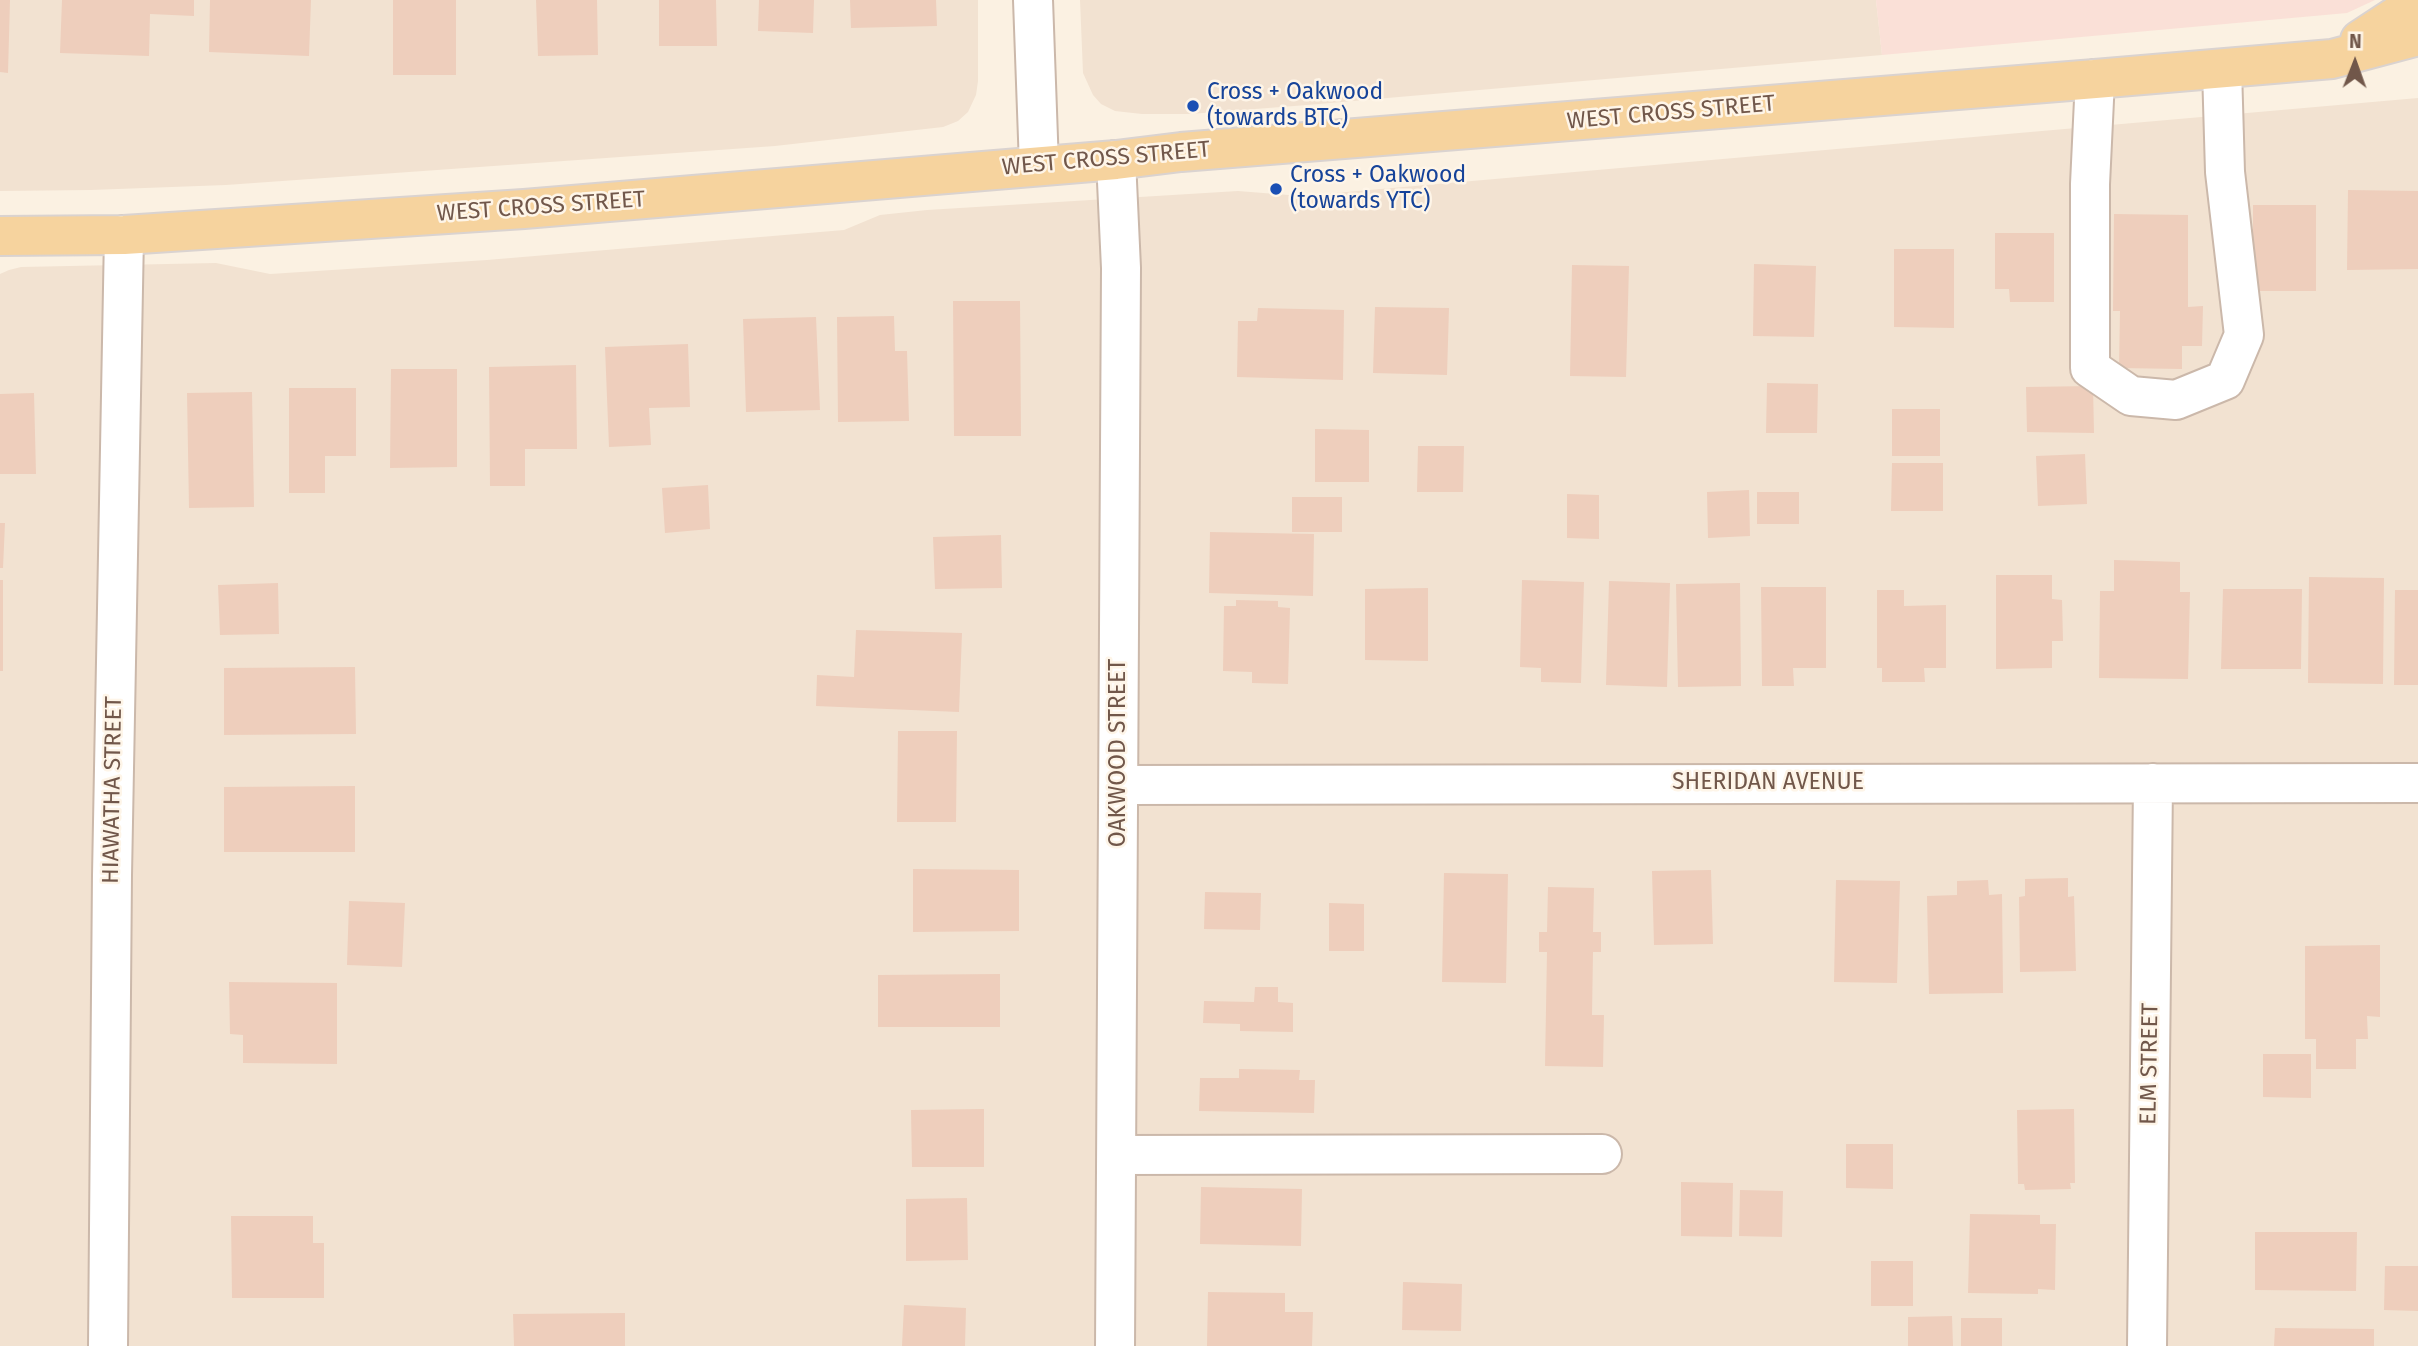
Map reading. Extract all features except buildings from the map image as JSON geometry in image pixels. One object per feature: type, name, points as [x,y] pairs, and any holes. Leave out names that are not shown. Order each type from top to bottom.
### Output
[{"type":"main road","points":[[2332,59],[2418,2]]},
{"type":"main road","name":"WEST CROSS STREET","points":[[0,236],[124,235],[524,209],[1115,160],[1195,150],[2222,69],[2332,59],[2418,36]]},
{"type":"main road","points":[[2332,59],[2418,65]]},
{"type":"street","points":[[1033,0],[1039,166]]},
{"type":"street","points":[[2095,79],[2090,184],[2090,368],[2131,396],[2176,400],[2225,380],[2244,335],[2225,172],[2222,69]]},
{"type":"street","name":"OAKWOOD STREET","points":[[1115,160],[1121,268],[1115,1346]]},
{"type":"street","name":"HIAWATHA STREET","points":[[108,1346],[112,847],[124,235]]},
{"type":"street","name":"ELM STREET","points":[[2147,1346],[2152,783]]},
{"type":"street","name":"SHERIDAN AVENUE","points":[[1119,785],[2418,783]]},
{"type":"street","points":[[1117,1155],[1602,1154]]},
{"type":"shaded area","points":[[0,0],[978,0],[978,81],[976,95],[968,112],[958,121],[943,127],[775,146],[226,185],[0,191]]},
{"type":"shaded area","points":[[1080,0],[1876,0],[1882,55],[1307,105],[1190,114],[1142,114],[1115,111],[1101,104],[1093,95],[1083,73]]},
{"type":"shaded area","points":[[1876,0],[2375,0],[2347,13],[1882,55]]},
{"type":"shaded area","points":[[2418,98],[2418,1346],[0,1346],[0,274],[21,267],[216,263],[270,274],[487,260],[844,230],[880,215],[927,210],[1238,191],[1301,196]]},
{"type":"place","name":"Cross + Oakwood (towards BTC)","points":[[1193,106]]},
{"type":"place","name":"Cross + Oakwood (towards YTC)","points":[[1276,189]]}]
